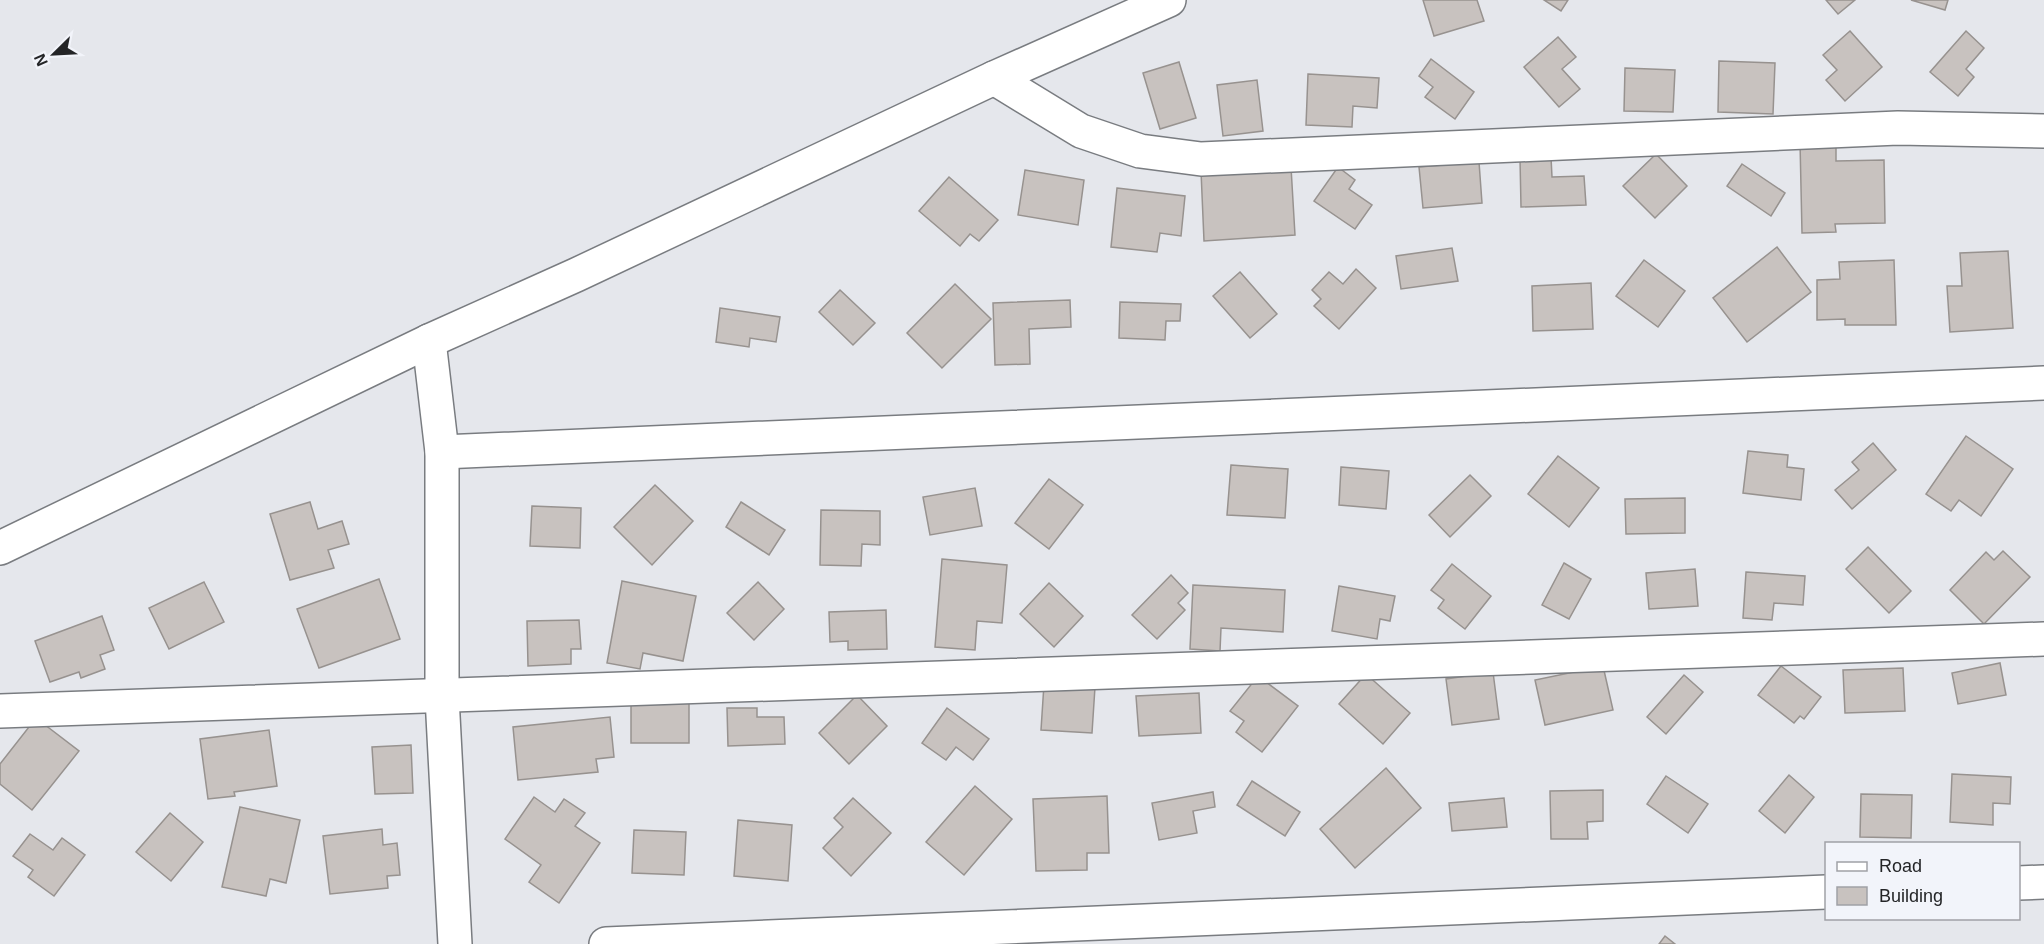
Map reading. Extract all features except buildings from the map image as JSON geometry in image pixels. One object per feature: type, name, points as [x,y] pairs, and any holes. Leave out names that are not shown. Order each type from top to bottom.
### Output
[{"type":"street","points":[[0,548],[429,341],[576,275],[994,78],[1169,0]]},
{"type":"street","points":[[994,78],[1081,131],[1140,151],[1201,159],[1898,128],[2044,131]]},
{"type":"street","points":[[429,341],[442,452],[442,697],[455,944]]},
{"type":"street","points":[[442,452],[2044,383]]},
{"type":"street","points":[[0,711],[2044,639]]},
{"type":"street","points":[[2020,883],[2044,882]]},
{"type":"street","points":[[606,944],[1825,892]]}]
